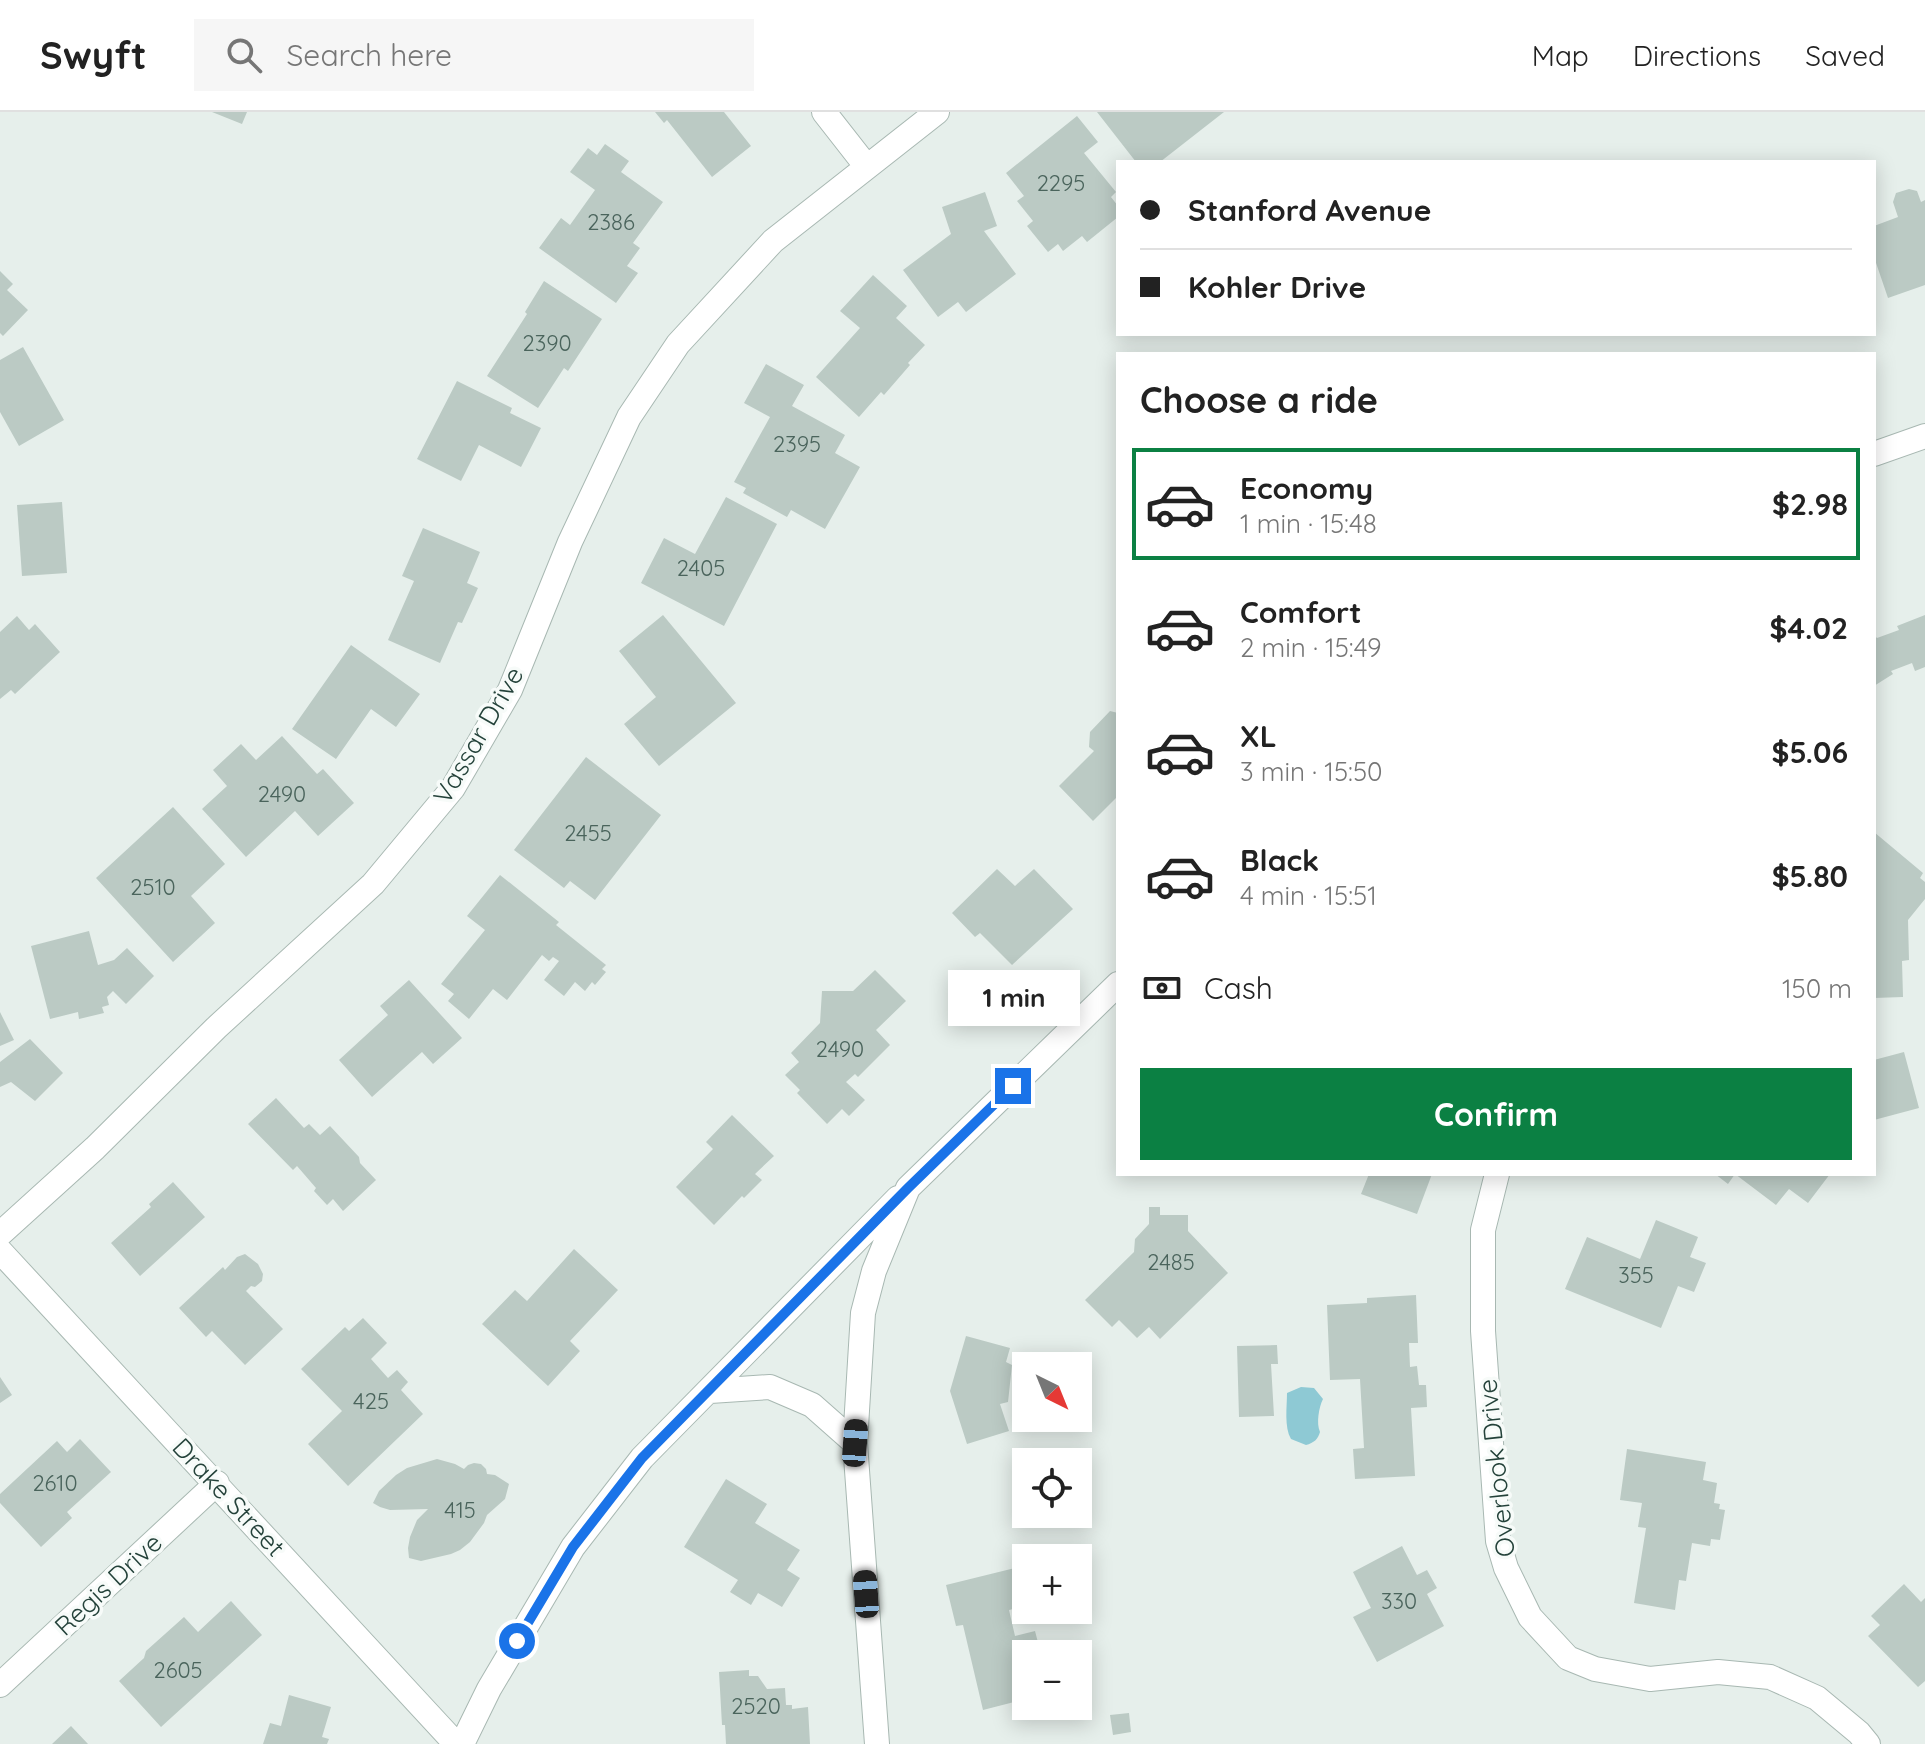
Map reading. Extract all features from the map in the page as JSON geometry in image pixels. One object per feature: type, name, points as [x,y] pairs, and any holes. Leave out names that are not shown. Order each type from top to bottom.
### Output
[{"type":"street","points":[[824,112],[867,167]]},
{"type":"street","name":"Vassar Drive","points":[[0,1234],[95,1148],[216,1028],[373,884],[453,788],[510,690],[570,542],[629,417],[678,344],[773,241],[937,112]]},
{"type":"street","points":[[1876,453],[1925,436]]},
{"type":"street","points":[[459,1744],[573,1547],[642,1458],[908,1188],[1116,986]]},
{"type":"street","name":"Overlook Drive","points":[[1496,1176],[1483,1230],[1483,1331],[1498,1541],[1506,1568],[1530,1617],[1568,1658],[1595,1669],[1650,1679],[1718,1672],[1770,1677],[1817,1698],[1868,1744]]},
{"type":"street","points":[[877,1744],[855,1443],[863,1313],[874,1271],[908,1188]]},
{"type":"street","name":"Drake Street","points":[[0,1251],[459,1744]]},
{"type":"street","points":[[710,1391],[770,1387],[812,1405],[855,1443]]},
{"type":"street","name":"Regis Drive","points":[[0,1685],[217,1483]]},
{"type":"water","points":[[1301,1387],[1314,1388],[1323,1399],[1318,1415],[1320,1432],[1317,1439],[1306,1445],[1291,1439],[1287,1423],[1287,1393]]},
{"type":"building","points":[[212,112],[247,112],[242,124]]},
{"type":"building","points":[[655,112],[724,112],[751,146],[712,177],[667,120],[664,123]]},
{"type":"building","points":[[1097,112],[1224,112],[1163,160],[1134,160]]},
{"type":"building","points":[[1077,116],[1098,142],[1084,153],[1116,192],[1111,197],[1116,203],[1116,219],[1087,242],[1082,236],[1063,251],[1058,244],[1048,252],[1027,226],[1033,221],[1017,201],[1024,196],[1006,173]]},
{"type":"building","points":[[605,144],[629,161],[621,172],[663,202],[633,243],[640,248],[627,266],[638,273],[616,303],[539,248],[561,218],[570,225],[595,190],[570,172],[588,148],[597,155]]},
{"type":"building","points":[[1909,189],[1917,191],[1921,202],[1925,200],[1925,285],[1888,298],[1876,263],[1876,225],[1898,217],[1893,202],[1896,193]]},
{"type":"building","points":[[985,192],[997,226],[984,231],[1016,274],[966,312],[958,302],[938,317],[903,270],[951,234],[942,207]]},
{"type":"building","points":[[0,271],[13,284],[7,290],[28,310],[3,336],[0,333]]},
{"type":"building","points":[[873,275],[907,306],[896,318],[925,345],[884,395],[881,392],[859,417],[816,377],[860,328],[840,311]]},
{"type":"building","points":[[544,281],[602,319],[568,371],[564,368],[538,408],[487,376],[527,314],[525,312]]},
{"type":"building","points":[[23,347],[64,420],[19,446],[0,412],[0,360]]},
{"type":"building","points":[[766,364],[804,385],[792,406],[845,435],[835,453],[860,467],[825,529],[791,510],[787,517],[743,493],[746,488],[734,482],[770,417],[744,403]]},
{"type":"building","points":[[457,381],[512,408],[510,413],[541,428],[521,467],[479,445],[461,481],[417,459]]},
{"type":"building","points":[[726,497],[777,524],[724,626],[641,583],[664,538],[695,554]]},
{"type":"building","points":[[62,502],[67,573],[22,576],[17,505]]},
{"type":"building","points":[[423,528],[480,552],[467,583],[478,588],[462,623],[458,622],[440,663],[388,640],[414,581],[402,576]]},
{"type":"building","points":[[663,615],[736,703],[659,766],[624,724],[656,697],[619,651]]},
{"type":"building","points":[[1925,615],[1925,667],[1915,671],[1912,663],[1891,671],[1893,674],[1876,685],[1876,637],[1899,630],[1897,626]]},
{"type":"building","points":[[17,616],[29,630],[35,624],[60,652],[15,694],[11,690],[0,699],[0,632]]},
{"type":"building","points":[[351,645],[420,694],[396,727],[371,709],[336,759],[292,729]]},
{"type":"building","points":[[1110,711],[1116,712],[1116,798],[1093,821],[1059,786],[1094,751],[1089,747],[1090,732]]},
{"type":"building","points":[[282,736],[317,774],[323,769],[354,803],[318,836],[295,811],[246,857],[202,809],[227,786],[213,770],[241,744],[256,760]]},
{"type":"building","points":[[586,757],[661,815],[595,900],[570,881],[564,888],[514,850]]},
{"type":"building","points":[[173,807],[225,864],[191,896],[215,923],[173,962],[96,878]]},
{"type":"building","points":[[1876,834],[1923,873],[1920,878],[1925,882],[1925,899],[1908,920],[1909,960],[1902,961],[1903,997],[1876,998]]},
{"type":"building","points":[[997,869],[1015,886],[1034,869],[1073,909],[1012,965],[980,933],[975,937],[952,913]]},
{"type":"building","points":[[500,875],[606,965],[602,969],[606,972],[585,991],[575,982],[564,996],[544,980],[559,961],[553,957],[549,961],[542,955],[507,1000],[493,989],[469,1019],[448,1001],[454,994],[441,984],[485,930],[467,916]]},
{"type":"building","points":[[89,931],[98,965],[114,960],[127,948],[154,976],[126,1004],[113,991],[107,997],[109,1005],[102,1007],[104,1013],[79,1019],[78,1012],[50,1019],[31,946]]},
{"type":"building","points":[[875,970],[906,1001],[876,1030],[890,1045],[858,1077],[855,1074],[846,1082],[865,1100],[849,1116],[842,1109],[827,1124],[797,1093],[800,1090],[785,1075],[799,1062],[791,1053],[820,1023],[822,991],[853,991]]},
{"type":"building","points":[[409,980],[462,1038],[433,1064],[422,1052],[372,1097],[339,1060],[388,1015],[380,1006]]},
{"type":"building","points":[[0,1012],[14,1040],[0,1046]]},
{"type":"building","points":[[30,1039],[63,1073],[35,1101],[11,1082],[0,1087],[0,1062]]},
{"type":"building","points":[[1904,1052],[1919,1108],[1876,1119],[1876,1059]]},
{"type":"building","points":[[276,1098],[304,1128],[309,1124],[320,1135],[330,1126],[376,1180],[343,1211],[333,1199],[327,1205],[297,1166],[293,1170],[248,1124]]},
{"type":"building","points":[[732,1115],[774,1156],[755,1174],[762,1180],[714,1225],[676,1187],[713,1149],[706,1142]]},
{"type":"building","points":[[1368,1176],[1431,1176],[1417,1214],[1361,1194]]},
{"type":"building","points":[[1718,1176],[1734,1176],[1728,1184]]},
{"type":"building","points":[[1738,1176],[1828,1176],[1808,1203],[1789,1189],[1776,1205]]},
{"type":"building","points":[[173,1182],[205,1217],[140,1276],[111,1243]]},
{"type":"building","points":[[1149,1207],[1160,1207],[1160,1215],[1188,1215],[1188,1231],[1228,1273],[1160,1339],[1149,1327],[1137,1338],[1119,1320],[1112,1327],[1085,1300],[1134,1252],[1135,1239],[1149,1224]]},
{"type":"building","points":[[1656,1220],[1698,1237],[1690,1257],[1706,1263],[1694,1292],[1678,1286],[1661,1328],[1565,1289],[1587,1237],[1640,1259]]},
{"type":"building","points":[[574,1249],[618,1290],[570,1341],[580,1351],[548,1386],[482,1324],[515,1290],[527,1301]]},
{"type":"building","points":[[245,1254],[258,1264],[263,1274],[262,1281],[246,1291],[283,1329],[245,1365],[212,1331],[206,1337],[179,1308],[223,1267],[225,1270],[237,1257]]},
{"type":"building","points":[[1416,1295],[1418,1343],[1409,1343],[1410,1367],[1417,1366],[1419,1385],[1426,1385],[1427,1407],[1411,1408],[1415,1476],[1355,1479],[1353,1449],[1364,1448],[1360,1379],[1330,1380],[1327,1305],[1367,1303],[1367,1298]]},
{"type":"building","points":[[363,1318],[387,1343],[371,1359],[388,1378],[397,1370],[408,1382],[401,1390],[423,1414],[348,1486],[308,1444],[342,1411],[301,1369],[345,1327],[349,1331]]},
{"type":"building","points":[[966,1336],[1010,1348],[1006,1362],[1012,1365],[1008,1402],[1000,1404],[1009,1431],[967,1444],[950,1391]]},
{"type":"building","points":[[1277,1345],[1278,1364],[1271,1364],[1274,1416],[1239,1417],[1237,1346]]},
{"type":"building","points":[[0,1377],[12,1395],[0,1403]]},
{"type":"building","points":[[80,1439],[111,1472],[67,1512],[72,1518],[41,1547],[0,1503],[0,1494],[57,1441],[67,1452]]},
{"type":"building","points":[[1627,1449],[1706,1462],[1703,1480],[1717,1483],[1714,1503],[1725,1510],[1720,1540],[1711,1539],[1710,1546],[1692,1543],[1686,1581],[1679,1580],[1675,1610],[1634,1603],[1646,1528],[1638,1527],[1642,1503],[1620,1500]]},
{"type":"building","points":[[437,1459],[464,1469],[474,1463],[481,1464],[487,1474],[495,1475],[509,1484],[505,1499],[487,1515],[470,1542],[451,1554],[421,1561],[409,1558],[408,1548],[417,1520],[428,1509],[390,1510],[373,1503],[379,1491],[396,1475],[407,1468]]},
{"type":"building","points":[[726,1479],[767,1504],[755,1523],[800,1550],[787,1570],[800,1578],[782,1607],[758,1593],[751,1605],[730,1592],[738,1580],[684,1547]]},
{"type":"building","points":[[1402,1546],[1417,1575],[1427,1570],[1437,1588],[1427,1594],[1444,1626],[1377,1662],[1353,1617],[1371,1608],[1353,1572]]},
{"type":"building","points":[[1012,1569],[1012,1609],[1009,1610],[1015,1636],[1035,1631],[1037,1640],[1012,1640],[1012,1703],[983,1710],[963,1625],[956,1626],[946,1585]]},
{"type":"building","points":[[1904,1584],[1921,1602],[1925,1598],[1925,1681],[1918,1687],[1868,1636],[1880,1625],[1871,1616]]},
{"type":"building","points":[[231,1601],[262,1635],[161,1727],[119,1681],[144,1658],[146,1651],[184,1617],[198,1632]]},
{"type":"building","points":[[749,1670],[749,1676],[758,1676],[767,1689],[785,1688],[786,1705],[792,1705],[792,1709],[808,1707],[810,1744],[726,1744],[719,1672]]},
{"type":"building","points":[[289,1695],[331,1707],[322,1737],[329,1739],[327,1744],[263,1744],[270,1723],[281,1726]]},
{"type":"building","points":[[1129,1713],[1131,1732],[1113,1735],[1110,1715]]},
{"type":"building","points":[[71,1726],[88,1744],[52,1744]]},
{"type":"route","points":[[517,1641],[573,1547],[642,1458],[1013,1086]]}]
